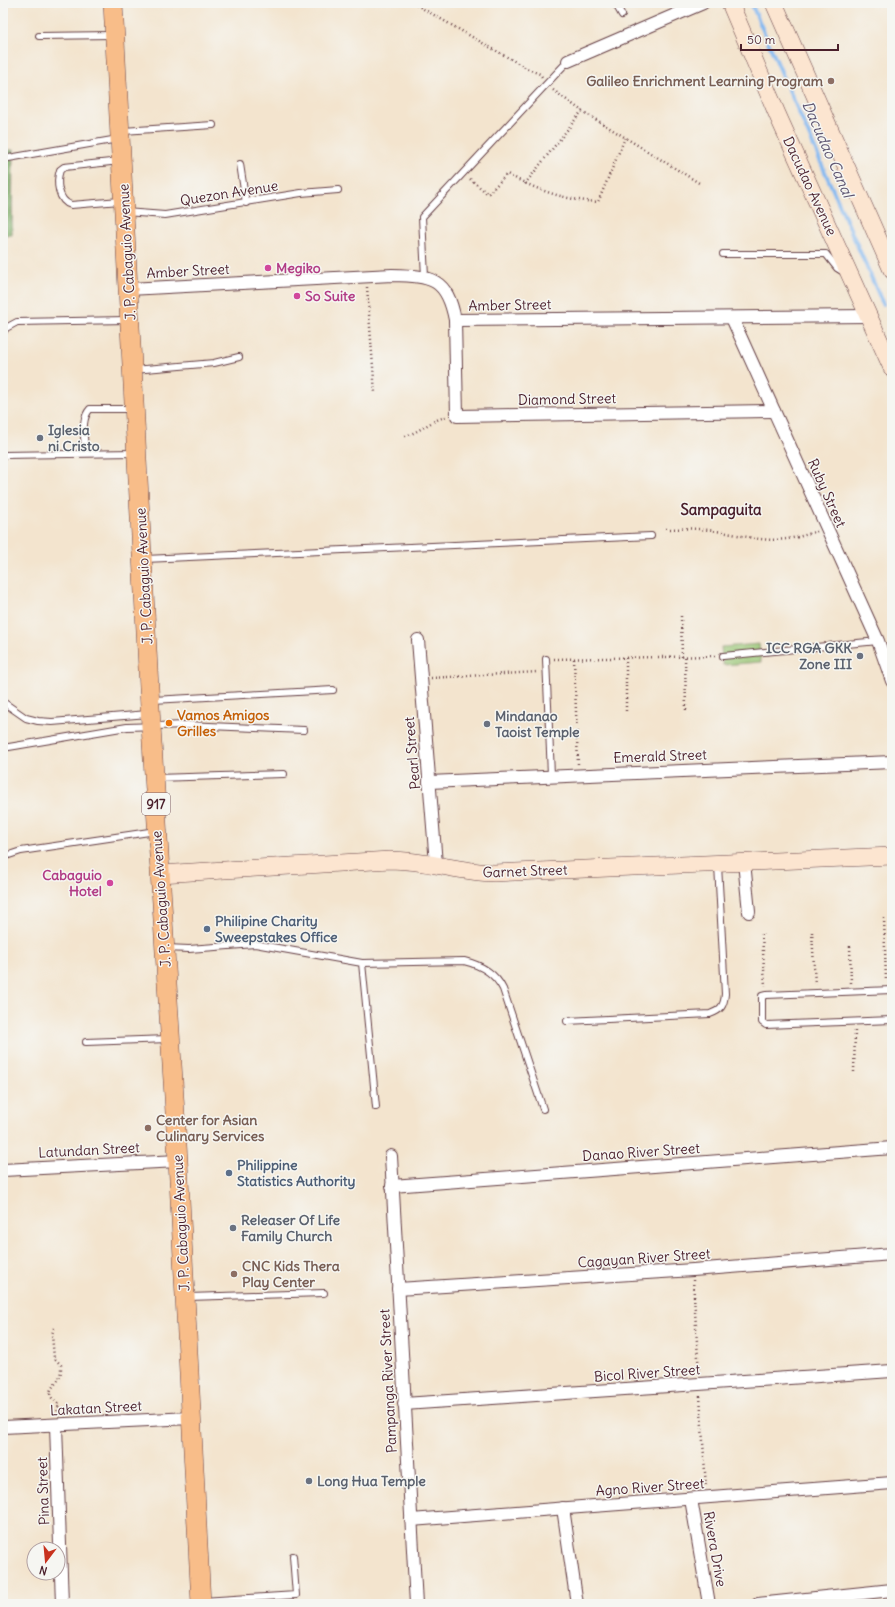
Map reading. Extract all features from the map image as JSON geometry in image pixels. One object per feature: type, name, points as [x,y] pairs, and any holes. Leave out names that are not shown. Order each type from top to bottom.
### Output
[{"type":"main road","name":"J. P. Cabaguio Avenue","points":[[114,3],[157,831],[178,1160],[201,1603]]},
{"type":"street","points":[[568,61],[703,3]]},
{"type":"street","name":"Dacudao Avenue","points":[[730,3],[778,116],[852,276],[892,368]]},
{"type":"street","points":[[774,3],[892,270]]},
{"type":"street","name":"Amber Street","points":[[129,289],[392,275],[425,277],[434,281],[442,287],[448,296],[455,320],[870,316]]},
{"type":"street","name":"Ruby Street","points":[[732,318],[878,641],[892,681]]},
{"type":"street","points":[[455,320],[457,416]]},
{"type":"street","name":"Diamond Street","points":[[457,416],[774,411]]},
{"type":"street","name":"Pearl Street","points":[[418,640],[436,864]]},
{"type":"street","name":"Emerald Street","points":[[429,782],[551,775],[892,762]]},
{"type":"street","name":"Garnet Street","points":[[160,874],[390,860],[436,864],[471,872],[494,873],[892,856]]},
{"type":"street","points":[[744,862],[749,912]]},
{"type":"street","name":"Danao River Street","points":[[392,1186],[892,1148]]},
{"type":"street","name":"Pampanga River Street","points":[[391,1156],[416,1604]]},
{"type":"street","name":"Latundan Street","points":[[3,1170],[178,1160]]},
{"type":"street","name":"Cagayan River Street","points":[[398,1289],[692,1270],[892,1254]]},
{"type":"street","name":"Bicol River Street","points":[[404,1404],[892,1371]]},
{"type":"street","name":"Lakatan Street","points":[[3,1427],[191,1418]]},
{"type":"street","name":"Pina Street","points":[[56,1425],[62,1604]]},
{"type":"street","name":"Agno River Street","points":[[411,1520],[892,1483]]},
{"type":"street","name":"Rivera Drive","points":[[691,1498],[709,1604]]},
{"type":"street","points":[[563,1508],[577,1604]]},
{"type":"street","points":[[758,1604],[892,1590]]},
{"type":"lane","points":[[616,3],[622,15]]},
{"type":"lane","points":[[39,36],[115,35]]},
{"type":"lane","points":[[425,277],[422,216],[568,61]]},
{"type":"lane","points":[[3,159],[121,135],[213,125]]},
{"type":"lane","name":"Quezon Avenue","points":[[122,161],[64,167],[60,170],[58,176],[61,199],[65,203],[71,205],[124,207],[165,215],[301,193],[338,190]]},
{"type":"lane","points":[[240,164],[246,203]]},
{"type":"lane","points":[[723,254],[826,254],[837,268],[852,276]]},
{"type":"lane","points":[[3,332],[6,328],[17,322],[130,320]]},
{"type":"lane","points":[[133,370],[214,364],[239,358]]},
{"type":"lane","points":[[85,453],[84,421],[86,413],[90,409],[135,409]]},
{"type":"lane","points":[[3,455],[138,453]]},
{"type":"lane","points":[[143,559],[651,536]]},
{"type":"lane","points":[[723,656],[878,641]]},
{"type":"lane","points":[[546,659],[551,775]]},
{"type":"lane","points":[[3,702],[26,718],[52,722],[151,713],[333,690]]},
{"type":"lane","points":[[3,748],[127,727],[151,713],[186,725],[304,730]]},
{"type":"lane","points":[[155,778],[284,774]]},
{"type":"lane","points":[[3,857],[21,851],[157,831]]},
{"type":"lane","points":[[567,1021],[710,1014],[719,1011],[724,1004],[725,994],[718,863]]},
{"type":"lane","points":[[165,948],[189,949],[255,944],[362,963],[464,961],[477,964],[498,978],[503,989],[542,1109]]},
{"type":"lane","points":[[362,963],[376,1107]]},
{"type":"lane","points":[[889,990],[762,996],[760,1001],[762,1022],[766,1025],[892,1020]]},
{"type":"lane","points":[[86,1042],[170,1039]]},
{"type":"lane","points":[[184,1297],[324,1293]]},
{"type":"lane","points":[[201,1603],[296,1595],[292,1556]]},
{"type":"path","points":[[413,3],[528,69],[540,74],[547,85],[582,111],[699,183]]},
{"type":"path","points":[[525,184],[582,111]]},
{"type":"path","points":[[463,173],[488,194],[507,174],[525,184],[552,195],[568,199],[598,202],[625,138]]},
{"type":"path","points":[[366,276],[370,341],[376,393]]},
{"type":"path","points":[[405,436],[415,434],[440,418],[457,416]]},
{"type":"path","points":[[666,529],[699,529],[750,539],[780,540],[801,537],[826,527]]},
{"type":"path","points":[[681,616],[686,711]]},
{"type":"path","points":[[546,659],[723,656]]},
{"type":"path","points":[[574,658],[578,774]]},
{"type":"path","points":[[626,658],[626,710]]},
{"type":"path","points":[[421,678],[547,672]]},
{"type":"path","points":[[884,918],[889,990]]},
{"type":"path","points":[[812,932],[815,993]]},
{"type":"path","points":[[762,934],[766,995]]},
{"type":"path","points":[[850,946],[852,991]]},
{"type":"path","points":[[854,1072],[856,1021]]},
{"type":"path","points":[[54,1328],[52,1334],[54,1358],[61,1365],[60,1377],[52,1386],[50,1393],[59,1405],[56,1425]]},
{"type":"green space","points":[[3,150],[13,150],[12,235],[3,235]]},
{"type":"green space","points":[[759,644],[761,662],[723,665],[721,647]]},
{"type":"waterway","name":"Dacudao Canal","points":[[751,3],[883,304]]},
{"type":"waterway","name":"Dacudao Canal","points":[[890,322],[892,326]]},
{"type":"place","name":"Galileo Enrichment Learning Program","points":[[831,81]]},
{"type":"place","name":"Megiko","points":[[268,268]]},
{"type":"place","name":"So Suite","points":[[297,296]]},
{"type":"place","name":"Iglesia ni Cristo","points":[[40,438]]},
{"type":"place","name":"ICC RGA GKK Zone III","points":[[860,656]]},
{"type":"place","name":"Vamos Amigos Grilles","points":[[169,723]]},
{"type":"place","name":"Mindanao Taoist Temple","points":[[487,724]]},
{"type":"place","name":"Cabaguio Hotel","points":[[110,883]]},
{"type":"place","name":"Philipine Charity Sweepstakes Office","points":[[207,929]]},
{"type":"place","name":"Center for Asian Culinary Services","points":[[148,1128]]},
{"type":"place","name":"Philippine Statistics Authority","points":[[229,1173]]},
{"type":"place","name":"Releaser Of Life Family Church","points":[[233,1228]]},
{"type":"place","name":"CNC Kids Thera Play Center","points":[[234,1274]]},
{"type":"place","name":"Long Hua Temple","points":[[309,1481]]},
{"type":"district","name":"Sampaguita","points":[[721,509]]}]
